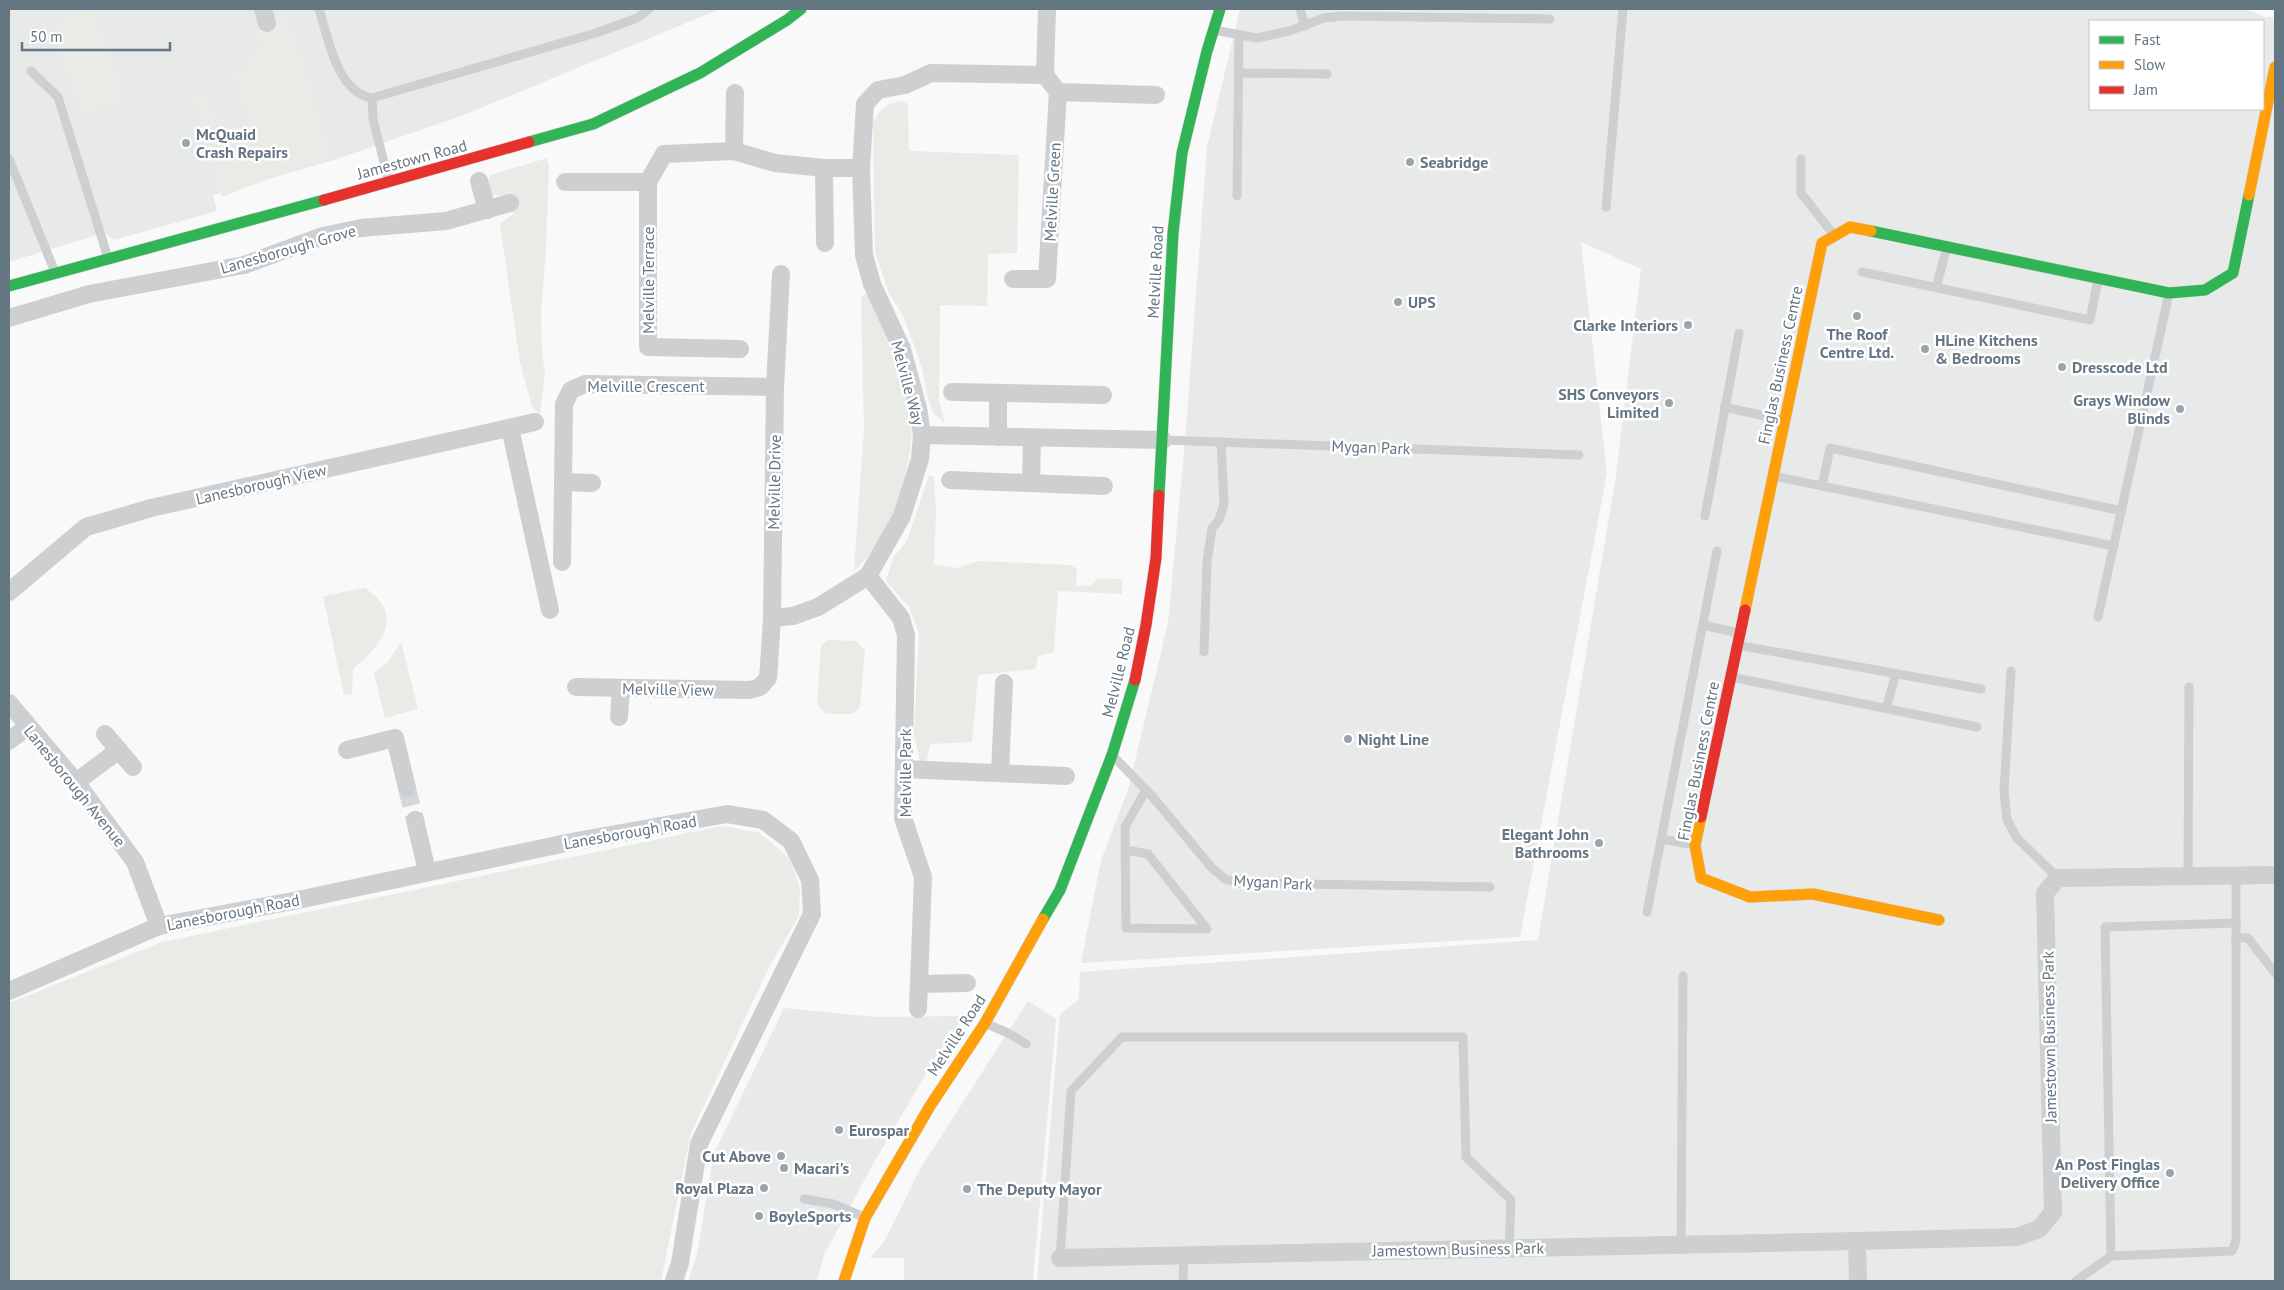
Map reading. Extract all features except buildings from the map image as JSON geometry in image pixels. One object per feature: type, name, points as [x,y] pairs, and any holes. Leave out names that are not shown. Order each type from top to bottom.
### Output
[{"type":"street","name":"Jamestown Road","points":[[9,286],[593,124],[700,73],[785,17],[801,9]]},
{"type":"street","points":[[1047,9],[1045,75],[1058,92],[1156,95]]},
{"type":"street","name":"Melville Road","points":[[844,1281],[866,1218],[930,1106],[985,1023],[1060,890],[1112,755],[1134,683],[1146,625],[1156,558],[1173,232],[1182,152],[1220,9]]},
{"type":"street","name":"Finglas Business Centre","points":[[1939,920],[1812,894],[1750,897],[1702,878],[1695,845],[1822,243],[1850,227],[2170,293],[2205,290],[2233,273],[2275,67]]},
{"type":"street","points":[[565,182],[648,182],[664,154],[734,151],[775,163],[824,168],[862,168],[865,104],[878,90],[905,85],[931,73],[1045,75]]},
{"type":"street","points":[[734,151],[735,92]]},
{"type":"street","name":"Melville Green","points":[[1013,279],[1048,279],[1058,92]]},
{"type":"street","points":[[824,168],[825,243]]},
{"type":"street","name":"Melville Way","points":[[772,618],[793,616],[818,607],[868,576],[902,516],[920,459],[922,436],[918,408],[902,349],[872,284],[864,255],[862,168]]},
{"type":"street","points":[[479,181],[487,210]]},
{"type":"street","name":"Melville Terrace","points":[[648,182],[648,347],[740,349]]},
{"type":"street","name":"Lanesborough Grove","points":[[9,318],[89,294],[244,265],[323,236],[361,228],[446,221],[510,203]]},
{"type":"street","name":"Melville Drive","points":[[760,687],[768,678],[772,618],[776,387],[781,274]]},
{"type":"street","name":"Melville Crescent","points":[[562,562],[564,404],[571,390],[585,384],[776,387]]},
{"type":"street","points":[[952,392],[1103,394]]},
{"type":"street","points":[[998,393],[998,437]]},
{"type":"street","name":"Lanesborough View","points":[[9,592],[86,528],[151,508],[535,422]]},
{"type":"street","points":[[510,428],[550,610]]},
{"type":"street","points":[[922,436],[1163,440]]},
{"type":"street","points":[[1031,483],[1032,439]]},
{"type":"street","points":[[950,480],[1104,486]]},
{"type":"street","points":[[563,482],[592,483]]},
{"type":"street","name":"Melville Park","points":[[868,576],[901,618],[906,635],[903,818],[923,878],[918,1009]]},
{"type":"street","points":[[1000,773],[1004,683]]},
{"type":"street","name":"Melville View","points":[[576,687],[750,690],[760,687]]},
{"type":"street","points":[[619,717],[621,688]]},
{"type":"street","name":"Lanesborough Avenue","points":[[9,703],[27,727],[76,782],[135,862],[160,926]]},
{"type":"street","points":[[9,741],[27,727]]},
{"type":"street","points":[[105,734],[133,767]]},
{"type":"street","points":[[347,750],[395,738],[407,788]]},
{"type":"street","points":[[76,782],[119,750]]},
{"type":"street","points":[[904,769],[1066,776]]},
{"type":"street","name":"Lanesborough Road","points":[[9,991],[160,926],[294,901],[427,871],[571,842],[727,814],[762,820],[791,841],[810,880],[812,914],[699,1144],[680,1263],[674,1281]]},
{"type":"street","points":[[415,820],[427,871]]},
{"type":"street","points":[[2058,878],[2188,878],[2275,875]]},
{"type":"street","name":"Jamestown Business Park","points":[[1060,1258],[2017,1237],[2039,1229],[2053,1212],[2046,892],[2058,878]]},
{"type":"street","points":[[919,984],[967,984]]},
{"type":"street","points":[[1856,1240],[1858,1281]]},
{"type":"lane","points":[[320,9],[337,68],[348,84],[362,97],[372,98],[596,33],[637,18],[649,9]]},
{"type":"lane","points":[[1300,9],[1305,26]]},
{"type":"lane","points":[[1606,207],[1623,9]]},
{"type":"lane","points":[[1214,30],[1257,38],[1289,32],[1324,18],[1343,16],[1550,19]]},
{"type":"lane","points":[[1237,196],[1240,36]]},
{"type":"lane","points":[[31,71],[58,97],[108,259]]},
{"type":"lane","points":[[1239,74],[1327,74]]},
{"type":"lane","points":[[372,98],[373,119],[389,182]]},
{"type":"lane","points":[[9,159],[55,273]]},
{"type":"lane","points":[[1801,159],[1801,193],[1835,236]]},
{"type":"lane","points":[[1936,288],[1947,247]]},
{"type":"lane","points":[[1862,272],[2090,320],[2098,278]]},
{"type":"lane","points":[[2098,616],[2170,293]]},
{"type":"lane","points":[[1704,516],[1739,333]]},
{"type":"lane","points":[[1724,407],[1784,421]]},
{"type":"lane","name":"Mygan Park","points":[[1163,440],[1579,455]]},
{"type":"lane","points":[[1204,652],[1207,562],[1212,528],[1219,520],[1224,504],[1221,442]]},
{"type":"lane","points":[[1822,486],[1830,448],[2122,511]]},
{"type":"lane","points":[[1773,476],[2114,546]]},
{"type":"lane","points":[[1647,912],[1717,551]]},
{"type":"lane","points":[[1703,625],[1740,633]]},
{"type":"lane","points":[[1737,645],[1981,689]]},
{"type":"lane","points":[[2011,671],[2004,791],[2007,820],[2017,838],[2058,878]]},
{"type":"lane","points":[[1886,708],[1896,674]]},
{"type":"lane","points":[[1731,677],[1977,727]]},
{"type":"lane","points":[[2188,878],[2190,687]]},
{"type":"lane","name":"Mygan Park","points":[[1112,755],[1146,790],[1212,868],[1225,879],[1239,883],[1490,887]]},
{"type":"lane","points":[[1126,850],[1148,854],[1206,929],[1126,928],[1125,827],[1146,790]]},
{"type":"lane","points":[[1661,839],[1695,845]]},
{"type":"lane","points":[[2076,1281],[2111,1256],[2232,1251],[2236,1241],[2236,876]]},
{"type":"lane","points":[[2111,1256],[2105,927],[2236,923]]},
{"type":"lane","points":[[2236,938],[2248,938],[2275,973]]},
{"type":"lane","points":[[1681,1244],[1683,976]]},
{"type":"lane","points":[[985,1023],[1008,1033],[1026,1044]]},
{"type":"lane","points":[[1060,1258],[1071,1090],[1122,1037],[1463,1037],[1466,1157],[1511,1200],[1509,1248]]},
{"type":"lane","points":[[804,1199],[833,1204],[866,1218]]},
{"type":"lane","points":[[1182,1281],[1184,1255]]},
{"type":"shaded area","points":[[9,9],[720,9],[464,115],[334,160],[213,195],[217,211],[114,240],[104,233],[9,262]]},
{"type":"shaded area","points":[[1240,9],[2245,9],[2265,17],[2275,17],[2275,1281],[1037,1281],[1060,1014],[1079,999],[1080,972],[1538,940],[1616,475],[1641,269],[1581,242],[1607,473],[1520,937],[1081,963],[1101,860],[1128,790],[1168,623],[1185,441],[1207,147]]},
{"type":"shaded area","points":[[92,11],[126,100],[83,113],[50,23]]},
{"type":"shaded area","points":[[289,18],[329,155],[222,197],[194,95],[205,90],[218,132],[250,122],[234,73],[253,67],[249,53],[262,47],[256,28]]},
{"type":"shaded area","points":[[903,101],[908,105],[909,151],[1019,155],[1017,253],[988,254],[987,306],[940,305],[939,401],[945,424],[934,414],[928,399],[923,372],[915,348],[902,314],[888,291],[875,251],[873,122],[885,107]]},
{"type":"shaded area","points":[[547,158],[549,166],[546,249],[541,311],[542,353],[545,373],[540,414],[532,407],[520,362],[500,224],[513,214],[510,195],[506,197],[491,194],[488,182],[490,175]]},
{"type":"shaded area","points":[[870,290],[894,348],[906,389],[910,410],[910,452],[898,501],[884,534],[863,563],[854,571],[864,429],[861,298]]},
{"type":"shaded area","points":[[929,475],[934,477],[936,511],[934,565],[958,568],[979,561],[1071,565],[1077,569],[1076,586],[1091,585],[1098,578],[1122,579],[1122,594],[1058,591],[1054,652],[1038,656],[1035,669],[978,675],[972,742],[930,744],[926,763],[920,762],[914,733],[919,634],[909,607],[886,581],[893,558],[907,541]]},
{"type":"shaded area","points":[[365,588],[377,598],[384,608],[385,630],[373,650],[353,669],[352,694],[344,695],[323,596]]},
{"type":"shaded area","points":[[828,640],[856,641],[865,650],[860,707],[852,714],[826,714],[817,704],[821,646]]},
{"type":"shaded area","points":[[401,642],[418,709],[385,718],[374,673],[387,663]]},
{"type":"shaded area","points":[[722,826],[760,833],[790,859],[800,889],[799,916],[770,965],[691,1133],[661,1281],[9,1281],[9,1003],[162,942]]},
{"type":"shaded area","points":[[1028,1001],[1056,1019],[1033,1281],[904,1281],[904,1258],[870,1258],[884,1242],[920,1169]]},
{"type":"shaded area","points":[[784,1008],[875,1017],[965,1016],[934,1060],[872,1166],[824,1255],[817,1281],[688,1281],[697,1254],[714,1153]]},
{"type":"tunnel","points":[[407,788],[415,820]]},
{"type":"traffic: fast","points":[[529,142],[593,124],[700,73],[787,20],[801,9]]},
{"type":"traffic: fast","points":[[1159,495],[1173,233],[1182,153],[1207,51],[1220,9]]},
{"type":"traffic: fast","points":[[1871,231],[2169,293],[2205,290],[2233,273],[2249,195]]},
{"type":"traffic: fast","points":[[9,286],[324,200]]},
{"type":"traffic: fast","points":[[1043,919],[1060,890],[1112,755],[1135,680]]},
{"type":"traffic: slow","points":[[2249,195],[2275,67]]},
{"type":"traffic: slow","points":[[1745,610],[1822,243],[1850,227],[1871,231]]},
{"type":"traffic: slow","points":[[1701,817],[1695,845],[1701,878],[1750,897],[1813,894],[1939,920]]},
{"type":"traffic: slow","points":[[844,1281],[865,1218],[930,1106],[985,1023],[1043,919]]},
{"type":"traffic: jam","points":[[324,200],[529,142]]},
{"type":"traffic: jam","points":[[1135,680],[1146,625],[1156,558],[1159,495]]},
{"type":"traffic: jam","points":[[1701,817],[1745,610]]},
{"type":"place","name":"McQuaid Crash Repairs","points":[[186,143]]},
{"type":"place","name":"Seabridge","points":[[1410,162]]},
{"type":"place","name":"UPS","points":[[1398,302]]},
{"type":"place","name":"The Roof Centre Ltd.","points":[[1857,316]]},
{"type":"place","name":"Clarke Interiors","points":[[1688,325]]},
{"type":"place","name":"HLine Kitchens & Bedrooms","points":[[1925,349]]},
{"type":"place","name":"Dresscode Ltd","points":[[2062,367]]},
{"type":"place","name":"SHS Conveyors Limited","points":[[1669,403]]},
{"type":"place","name":"Grays Window Blinds","points":[[2180,409]]},
{"type":"place","name":"Night Line","points":[[1348,739]]},
{"type":"place","name":"Elegant John Bathrooms","points":[[1599,843]]},
{"type":"place","name":"Eurospar","points":[[839,1130]]},
{"type":"place","name":"Cut Above","points":[[781,1156]]},
{"type":"place","name":"Macari's","points":[[784,1168]]},
{"type":"place","name":"An Post Finglas Delivery Office","points":[[2170,1173]]},
{"type":"place","name":"Royal Plaza","points":[[764,1188]]},
{"type":"place","name":"The Deputy Mayor","points":[[967,1189]]},
{"type":"place","name":"BoyleSports","points":[[759,1216]]}]
